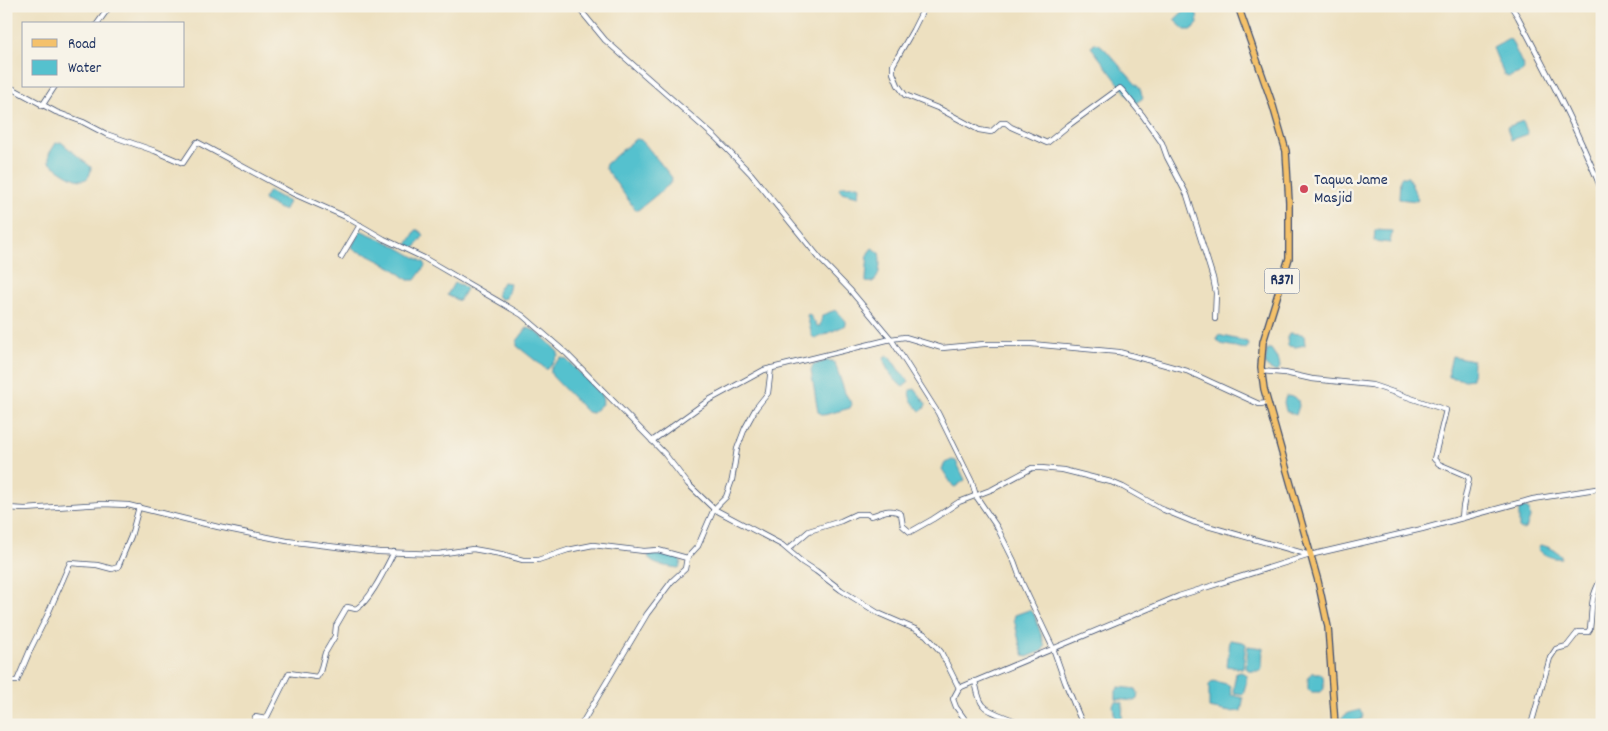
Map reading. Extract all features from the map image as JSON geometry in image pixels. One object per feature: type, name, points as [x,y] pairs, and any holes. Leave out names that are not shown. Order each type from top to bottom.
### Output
[{"type":"main road","name":"R371","points":[[1238,6],[1286,151],[1289,202],[1289,258],[1262,346],[1261,371],[1268,403],[1318,581],[1328,627],[1335,725]]},
{"type":"street","points":[[98,22],[110,6]]},
{"type":"street","points":[[577,6],[605,40],[716,138],[751,174],[821,260],[850,290],[891,339],[938,413],[972,482],[976,496],[990,515],[1001,535],[1053,648],[1065,682],[1084,725]]},
{"type":"street","points":[[925,6],[914,30],[893,65],[893,74],[904,95],[940,110],[979,130],[989,132],[997,128],[1001,123],[1006,123],[1048,143],[1069,125],[1120,88],[1122,90],[1162,143],[1167,157],[1188,195],[1213,278],[1216,292],[1215,319]]},
{"type":"street","points":[[1511,6],[1562,100],[1602,191]]},
{"type":"street","points":[[1598,6],[1602,9]]},
{"type":"street","points":[[6,85],[42,106],[83,122],[106,134],[183,163],[197,142],[294,194],[346,217],[384,239],[424,258],[522,315],[566,353],[664,453],[688,484],[714,510],[765,535],[788,549],[841,590],[878,613],[926,635],[941,652],[958,688]]},
{"type":"street","points":[[42,106],[54,88]]},
{"type":"street","points":[[341,257],[360,225]]},
{"type":"street","points":[[652,441],[708,400],[764,370],[891,339],[905,338],[942,348],[984,344],[1031,344],[1119,352],[1187,371],[1259,404],[1268,403]]},
{"type":"street","points":[[581,725],[647,614],[672,581],[685,569],[687,558],[698,546],[714,510],[726,498],[732,480],[738,449],[750,419],[768,393],[771,368]]},
{"type":"street","points":[[1261,371],[1372,385],[1446,410],[1434,459],[1439,464],[1467,476],[1469,479],[1462,507],[1462,518]]},
{"type":"street","points":[[788,549],[809,531],[856,514],[871,516],[887,510],[896,510],[901,514],[904,526],[910,532],[959,502],[993,489],[1032,468],[1041,468],[1063,470],[1111,482],[1164,510],[1193,522],[1310,555]]},
{"type":"street","points":[[969,725],[956,707],[953,699],[958,688],[1179,596],[1310,555],[1422,529],[1534,499],[1602,488]]},
{"type":"street","points":[[6,508],[34,509],[103,504],[139,507],[218,527],[287,541],[379,552],[438,554],[473,549],[523,560],[538,560],[568,550],[593,545],[658,550],[687,558]]},
{"type":"street","points":[[6,688],[9,681],[16,682],[18,679],[70,562],[112,569],[118,567],[131,536],[139,507]]},
{"type":"street","points":[[252,725],[255,717],[266,719],[289,673],[317,677],[325,653],[335,636],[336,626],[347,607],[356,609],[362,606],[380,579],[394,552]]},
{"type":"street","points":[[1531,725],[1550,658],[1556,649],[1567,646],[1578,632],[1588,632],[1590,630],[1591,602],[1594,591],[1602,577]]},
{"type":"street","points":[[975,681],[979,698],[988,710],[1023,725]]},
{"type":"water","points":[[1189,6],[1192,6],[1197,15],[1198,24],[1192,30],[1185,30],[1174,20]]},
{"type":"water","points":[[1509,39],[1524,68],[1522,72],[1509,77],[1504,75],[1493,48]]},
{"type":"water","points":[[1094,43],[1104,48],[1140,89],[1143,98],[1136,103],[1133,102],[1091,47]]},
{"type":"water","points":[[1523,121],[1528,134],[1511,140],[1507,127]]},
{"type":"water","points":[[637,139],[644,143],[672,178],[671,183],[638,210],[635,209],[605,168],[606,164]]},
{"type":"water","points":[[61,142],[91,167],[86,179],[74,178],[49,162],[49,154],[56,143]]},
{"type":"water","points":[[1401,177],[1408,177],[1418,199],[1417,201],[1399,199]]},
{"type":"water","points":[[843,186],[860,186],[859,196],[841,192],[839,188]]},
{"type":"water","points":[[269,191],[289,202],[284,211],[265,201],[264,199]]},
{"type":"water","points":[[416,230],[424,235],[414,249],[411,249],[407,245]]},
{"type":"water","points":[[1375,230],[1392,231],[1390,243],[1374,241]]},
{"type":"water","points":[[360,231],[392,244],[425,263],[425,266],[415,280],[408,280],[393,268],[354,250],[352,246]]},
{"type":"water","points":[[872,248],[879,252],[879,272],[875,280],[866,282],[868,253]]},
{"type":"water","points":[[503,282],[510,283],[506,298],[501,299],[498,297],[497,292]]},
{"type":"water","points":[[454,283],[462,285],[466,289],[459,301],[447,295]]},
{"type":"water","points":[[836,310],[846,321],[846,325],[815,339],[812,336],[807,315],[809,314],[817,326],[820,326],[822,316]]},
{"type":"water","points":[[527,328],[539,334],[558,352],[558,355],[548,369],[517,346],[517,341]]},
{"type":"water","points":[[1290,333],[1304,335],[1305,345],[1288,346],[1287,337]]},
{"type":"water","points":[[1218,335],[1248,342],[1249,345],[1245,349],[1221,344],[1217,340]]},
{"type":"water","points":[[1267,349],[1271,349],[1279,361],[1280,367],[1277,372],[1265,365]]},
{"type":"water","points":[[887,356],[891,358],[908,380],[909,382],[903,387],[893,378],[888,370],[884,362],[884,358]]},
{"type":"water","points":[[1452,356],[1473,360],[1472,379],[1465,380],[1449,377]]},
{"type":"water","points":[[561,358],[566,359],[600,393],[603,400],[602,404],[592,413],[587,412],[551,374],[551,369]]},
{"type":"water","points":[[826,361],[835,363],[845,393],[852,404],[850,408],[824,415],[818,412],[811,370],[813,365]]},
{"type":"water","points":[[915,389],[926,404],[924,409],[920,411],[912,401],[909,393],[910,390]]},
{"type":"water","points":[[1286,396],[1295,397],[1298,400],[1299,406],[1296,415],[1286,411],[1284,402]]},
{"type":"water","points":[[952,460],[956,461],[965,480],[955,487],[942,469],[945,463]]},
{"type":"water","points":[[1526,508],[1529,510],[1530,518],[1526,529],[1522,530],[1519,528],[1519,511]]},
{"type":"water","points":[[1540,545],[1557,551],[1561,558],[1543,553],[1538,549]]},
{"type":"water","points":[[648,554],[674,557],[681,561],[680,567],[659,565],[649,558]]},
{"type":"water","points":[[1029,610],[1034,614],[1045,646],[1042,651],[1027,657],[1024,656],[1020,645],[1014,619],[1015,615]]},
{"type":"water","points":[[1230,640],[1246,644],[1242,669],[1227,666]]},
{"type":"water","points":[[1248,646],[1263,648],[1261,671],[1250,671],[1246,668]]},
{"type":"water","points":[[1241,672],[1247,675],[1243,694],[1234,693],[1236,673]]},
{"type":"water","points":[[1312,673],[1320,673],[1323,676],[1324,689],[1321,692],[1308,690],[1308,679]]},
{"type":"water","points":[[1213,681],[1227,684],[1230,686],[1231,695],[1243,698],[1241,711],[1230,712],[1209,708],[1209,685]]},
{"type":"water","points":[[1119,687],[1136,689],[1138,693],[1137,699],[1134,701],[1116,699],[1116,691]]},
{"type":"water","points":[[1116,701],[1123,703],[1122,719],[1117,721],[1113,705]]},
{"type":"water","points":[[1360,710],[1363,714],[1362,719],[1349,724],[1343,723],[1341,718],[1348,713]]},
{"type":"place","name":"Taqwa Jame Masjid","points":[[1304,189]]}]
